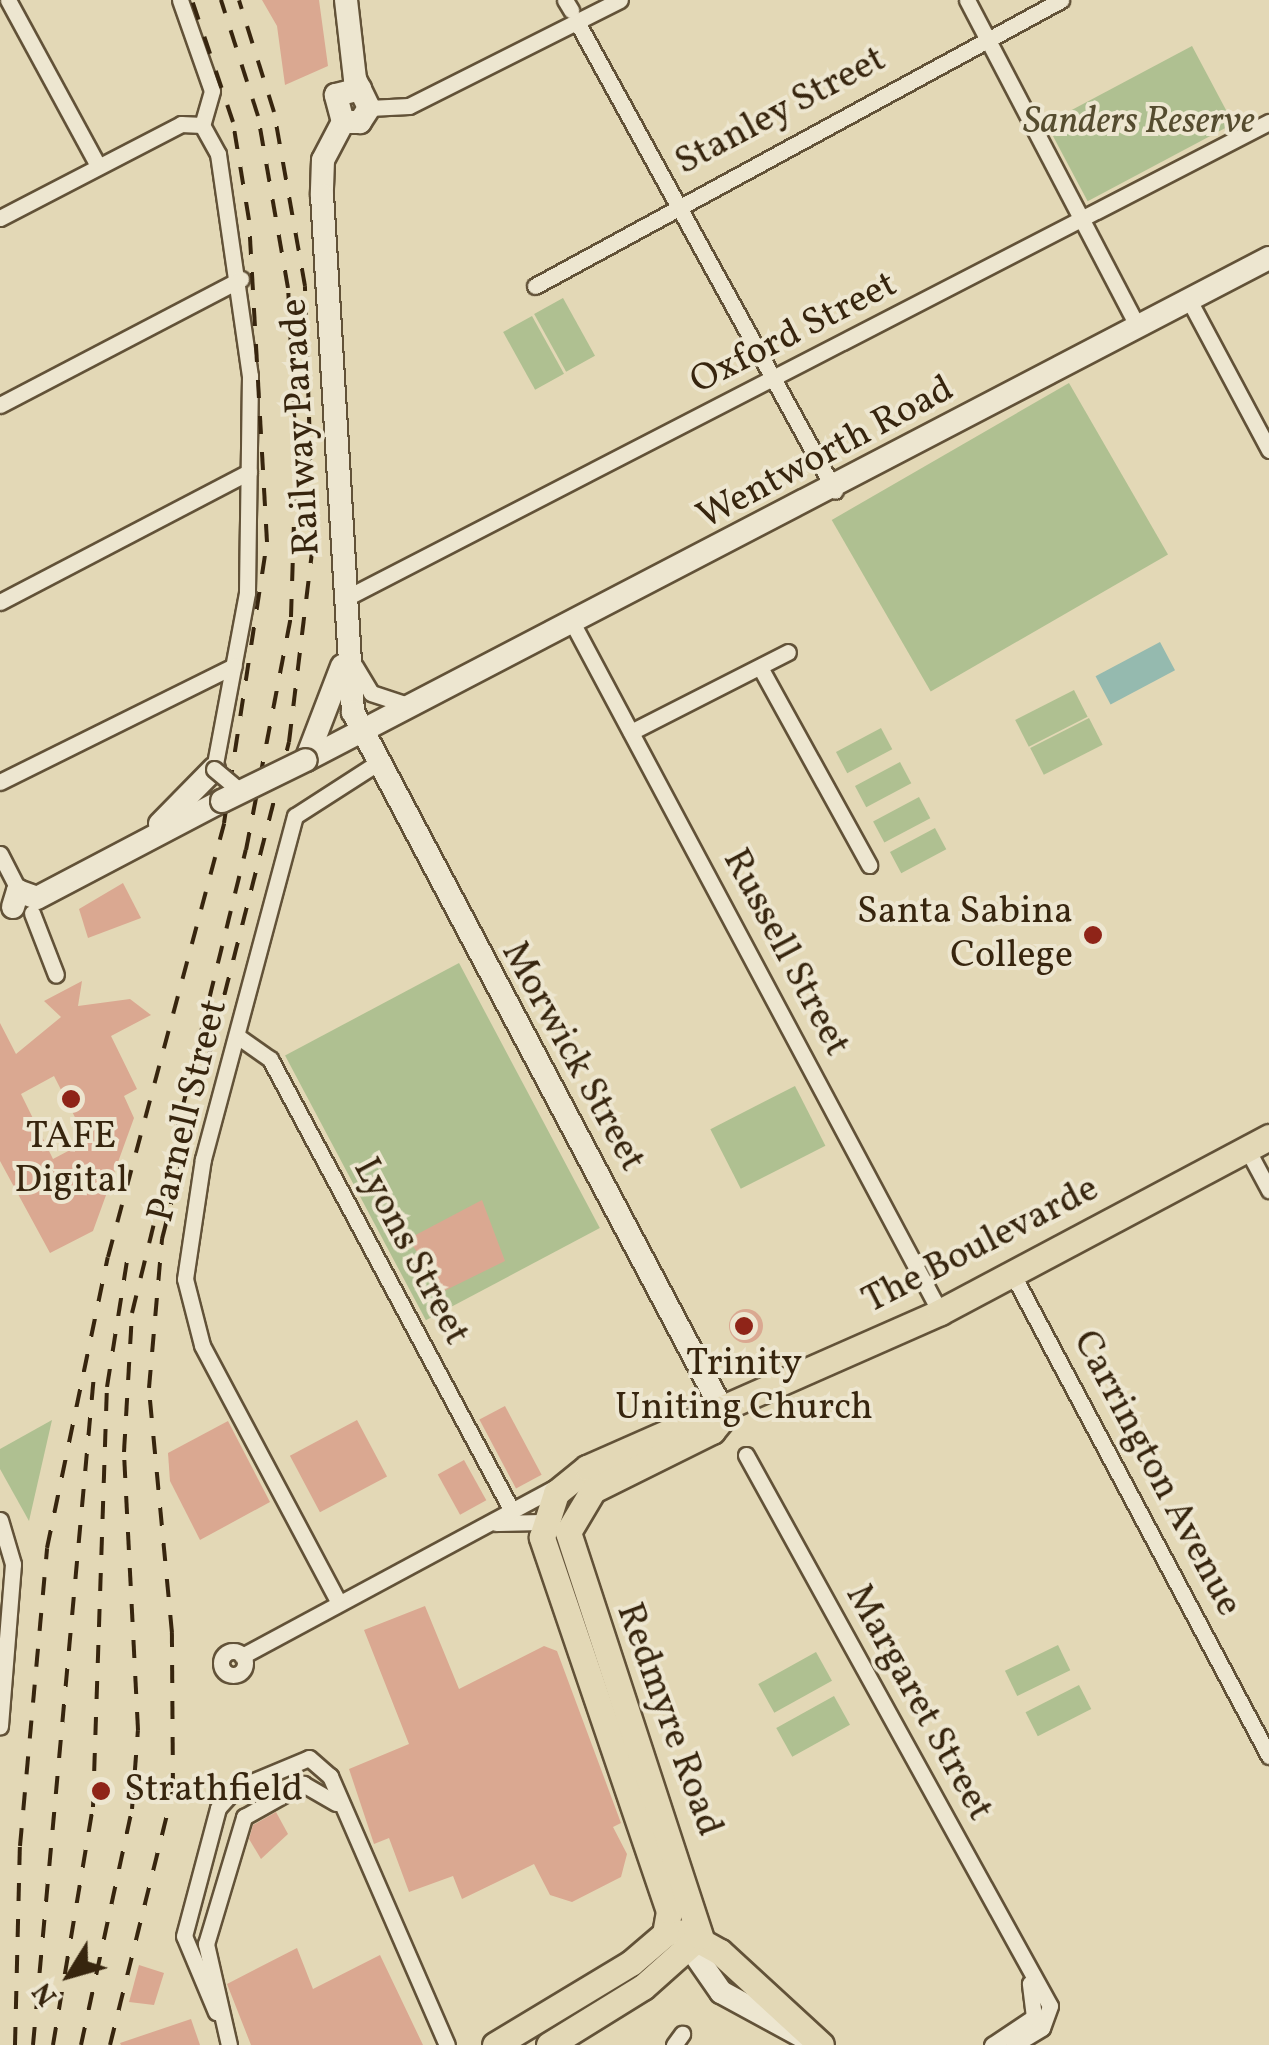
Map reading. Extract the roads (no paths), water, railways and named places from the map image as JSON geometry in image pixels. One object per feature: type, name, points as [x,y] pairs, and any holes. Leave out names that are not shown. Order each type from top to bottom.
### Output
[{"type":"main road","points":[[330,0],[356,96]]},
{"type":"main road","points":[[346,0],[356,96]]},
{"type":"main road","name":"Railway Parade","points":[[356,96],[332,107],[342,122],[322,176],[348,648],[360,733]]},
{"type":"main road","name":"Wentworth Road","points":[[20,904],[835,491],[1269,258]]},
{"type":"main road","points":[[306,760],[348,648]]},
{"type":"main road","name":"Morwick Street","points":[[360,733],[725,1415]]},
{"type":"main road","points":[[135,846],[214,770]]},
{"type":"main road","name":"The Boulevarde","points":[[568,1480],[702,1415],[725,1415],[940,1312],[1258,1143]]},
{"type":"main road","name":"The Boulevarde","points":[[574,1510],[608,1481],[712,1432],[725,1415]]},
{"type":"main road","points":[[544,1522],[568,1480]]},
{"type":"main road","points":[[544,1522],[608,1481]]},
{"type":"main road","name":"Redmyre Road","points":[[574,1510],[570,1557],[686,1933]]},
{"type":"main road","name":"Redmyre Road","points":[[544,1522],[669,1894],[686,1933],[743,2008],[821,2045]]},
{"type":"main road","points":[[686,1933],[720,1952],[821,2045]]},
{"type":"main road","points":[[494,2045],[686,1933]]},
{"type":"main road","points":[[550,2045],[686,1933]]},
{"type":"street","points":[[180,0],[212,91],[202,125],[218,154],[241,279],[249,472],[248,574],[214,770],[231,796]]},
{"type":"street","points":[[356,96],[409,106],[571,11],[620,0]]},
{"type":"street","points":[[968,0],[1138,327]]},
{"type":"street","name":"Stanley Street","points":[[536,286],[679,204],[1061,0]]},
{"type":"street","points":[[4,1],[98,166]]},
{"type":"street","points":[[571,11],[835,491]]},
{"type":"street","name":"Oxford Street","points":[[346,598],[776,382],[1269,122]]},
{"type":"street","points":[[0,218],[181,124],[202,125]]},
{"type":"street","points":[[0,405],[241,279]]},
{"type":"street","points":[[1188,300],[1269,450]]},
{"type":"street","points":[[0,602],[249,472]]},
{"type":"street","name":"Russell Street","points":[[573,624],[940,1312]]},
{"type":"street","points":[[348,648],[371,694],[412,706]]},
{"type":"street","points":[[631,732],[788,652]]},
{"type":"street","points":[[0,782],[234,666]]},
{"type":"street","points":[[761,668],[869,865]]},
{"type":"street","name":"Parnell Street","points":[[339,1603],[202,1345],[185,1294],[204,1158],[240,1038],[295,816],[374,765]]},
{"type":"street","points":[[0,854],[56,975]]},
{"type":"street","name":"Lyons Street","points":[[240,1038],[270,1059],[511,1509]]},
{"type":"street","points":[[1258,1143],[1269,1190]]},
{"type":"street","name":"Carrington Avenue","points":[[1013,1275],[1269,1756]]},
{"type":"street","name":"Margaret Street","points":[[746,1455],[1050,2013],[1014,2045]]},
{"type":"street","name":"The Boulevarde","points":[[242,1656],[496,1523],[511,1509],[568,1480]]},
{"type":"street","points":[[0,1520],[12,1564],[0,1726]]},
{"type":"street","name":"The Boulevarde","points":[[496,1523],[544,1522]]},
{"type":"street","points":[[0,1735],[0,1744]]},
{"type":"street","points":[[229,2045],[184,1936],[218,1808],[235,1788],[300,1757],[324,1767],[446,2045]]},
{"type":"street","points":[[216,2012],[206,1944],[244,1817],[302,1784],[320,1786],[340,1809]]},
{"type":"street","points":[[218,1808],[244,1817]]},
{"type":"street","points":[[992,2045],[1034,2018],[1030,1982]]},
{"type":"water","points":[[1160,642],[1175,670],[1111,705],[1096,676]]},
{"type":"railway","points":[[15,2045],[20,1846],[47,1548],[108,1257],[224,823],[267,542],[249,220],[233,122],[192,0]]},
{"type":"railway","points":[[81,2045],[132,1809],[138,1730],[124,1452],[132,1313],[246,850],[291,617],[296,455],[288,288],[258,116],[221,0]]},
{"type":"railway","points":[[110,2045],[173,1791],[172,1633],[149,1388],[162,1239],[289,742],[313,543],[305,286],[274,112],[239,0]]},
{"type":"railway","points":[[53,2045],[93,1807],[107,1387],[127,1261]]},
{"type":"railway","points":[[33,2045],[94,1375]]},
{"type":"place","name":"Santa Sabina College","points":[[1093,935]]},
{"type":"place","name":"TAFE Digital","points":[[71,1099]]},
{"type":"place","name":"Trinity Uniting Church","points":[[744,1326]]},
{"type":"place","name":"Strathfield","points":[[101,1791]]},
{"type":"park label","name":"Sanders Reserve","points":[[1139,123]]}]
